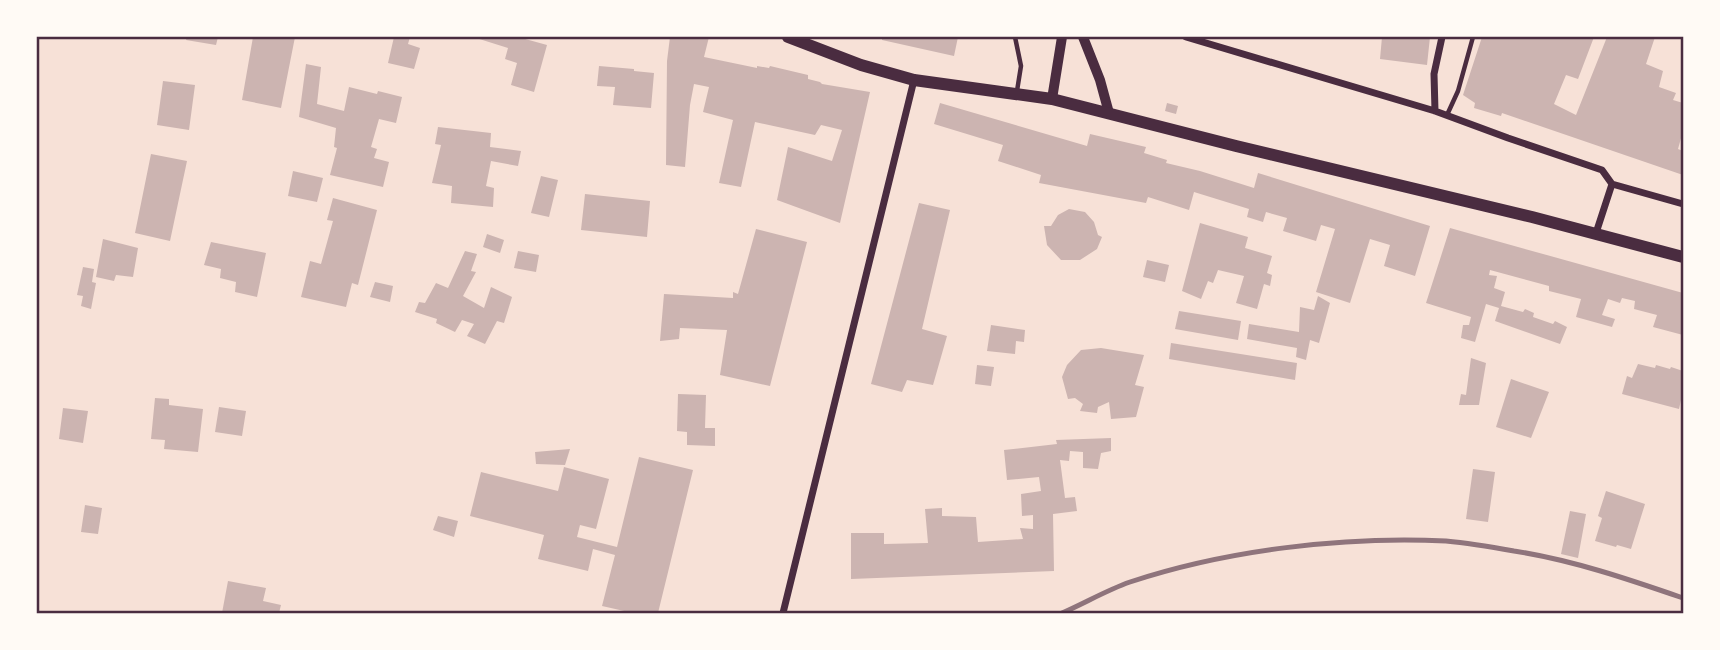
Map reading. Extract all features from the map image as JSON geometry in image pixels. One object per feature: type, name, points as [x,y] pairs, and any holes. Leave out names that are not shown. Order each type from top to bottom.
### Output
[{"type":"main road","points":[[788,37],[861,65],[914,80],[1052,99],[1596,233],[1683,257]]},
{"type":"street","points":[[1052,99],[1062,37]]},
{"type":"street","points":[[1083,37],[1100,80],[1109,113]]},
{"type":"street","points":[[1186,37],[1447,115],[1602,170],[1612,184],[1683,204]]},
{"type":"street","points":[[1435,111],[1434,74],[1441,37]]},
{"type":"street","points":[[783,613],[914,80]]},
{"type":"street","points":[[1596,233],[1612,184]]},
{"type":"lane","points":[[1015,37],[1021,66],[1017,94]]},
{"type":"lane","points":[[1447,115],[1458,91],[1473,37]]},
{"type":"building","points":[[187,37],[218,37],[216,45],[186,40]]},
{"type":"building","points":[[253,37],[295,37],[281,108],[242,100]]},
{"type":"building","points":[[394,37],[410,37],[408,44],[420,48],[414,69],[388,63]]},
{"type":"building","points":[[473,37],[518,37],[547,45],[534,92],[511,85],[517,63],[505,59],[508,48]]},
{"type":"building","points":[[670,37],[709,37],[704,57],[757,68],[770,66],[808,75],[808,79],[822,84],[870,92],[840,223],[777,200],[788,147],[832,161],[842,130],[821,125],[815,135],[755,122],[741,187],[719,183],[733,120],[703,112],[709,87],[694,84],[685,167],[666,165],[667,61]]},
{"type":"building","points":[[882,37],[958,37],[954,56],[882,40]]},
{"type":"building","points":[[1382,37],[1430,37],[1427,65],[1380,59]]},
{"type":"building","points":[[1482,37],[1594,37],[1578,79],[1566,75],[1554,104],[1576,115],[1607,37],[1655,37],[1646,64],[1663,71],[1659,87],[1676,93],[1673,100],[1683,103],[1683,131],[1678,149],[1683,151],[1683,175],[1502,113],[1501,116],[1474,108],[1475,103],[1463,95]]},
{"type":"building","points":[[306,64],[321,67],[317,104],[344,111],[349,87],[402,97],[396,123],[379,119],[371,147],[377,149],[374,158],[389,162],[383,187],[330,175],[337,148],[334,147],[336,128],[299,117]]},
{"type":"building","points":[[599,66],[654,73],[651,108],[613,105],[615,87],[597,86]]},
{"type":"building","points":[[163,81],[195,85],[189,130],[157,125]]},
{"type":"building","points":[[940,103],[1087,146],[1090,134],[1146,147],[1144,153],[1167,160],[1166,163],[1254,188],[1258,173],[1430,226],[1415,276],[1384,266],[1390,245],[1370,239],[1350,303],[1316,292],[1335,229],[1321,225],[1316,241],[1283,231],[1287,218],[1266,212],[1263,222],[1247,217],[1249,209],[1194,192],[1189,210],[1148,197],[1146,203],[1039,183],[1041,175],[998,161],[1003,145],[934,124]]},
{"type":"building","points":[[1167,103],[1178,106],[1176,114],[1165,111]]},
{"type":"building","points":[[438,127],[491,133],[490,147],[521,151],[518,166],[491,161],[486,186],[494,188],[493,207],[451,203],[452,186],[432,183],[441,145],[435,144]]},
{"type":"building","points":[[151,154],[187,161],[170,241],[135,233]]},
{"type":"building","points":[[293,171],[323,178],[317,202],[288,196]]},
{"type":"building","points":[[541,176],[558,180],[549,217],[531,213]]},
{"type":"building","points":[[585,194],[650,201],[647,237],[581,230]]},
{"type":"building","points":[[333,198],[377,210],[358,285],[352,283],[346,307],[301,297],[310,261],[321,264],[333,221],[327,220]]},
{"type":"building","points":[[919,203],[950,210],[922,329],[947,336],[933,385],[907,380],[902,392],[871,384]]},
{"type":"building","points":[[1069,209],[1085,212],[1094,222],[1098,235],[1102,237],[1097,249],[1080,260],[1061,260],[1047,245],[1044,226],[1051,226],[1058,215]]},
{"type":"building","points":[[1200,223],[1248,237],[1245,248],[1272,256],[1267,273],[1272,275],[1270,286],[1264,284],[1257,309],[1236,303],[1244,276],[1218,270],[1213,283],[1208,281],[1201,299],[1182,291]]},
{"type":"building","points":[[1450,228],[1683,293],[1683,335],[1653,327],[1657,315],[1634,309],[1635,301],[1622,298],[1620,303],[1608,299],[1602,315],[1615,319],[1612,327],[1576,317],[1581,299],[1549,291],[1549,286],[1490,270],[1489,275],[1497,276],[1494,288],[1505,292],[1501,306],[1523,312],[1525,309],[1534,313],[1533,317],[1553,324],[1555,321],[1567,327],[1560,344],[1495,321],[1499,308],[1486,304],[1475,342],[1461,338],[1463,325],[1469,325],[1471,317],[1426,303]]},
{"type":"building","points":[[756,229],[807,242],[770,386],[720,375],[727,330],[680,328],[679,339],[660,341],[664,294],[733,298],[733,292],[738,294]]},
{"type":"building","points":[[487,234],[504,240],[500,253],[483,247]]},
{"type":"building","points":[[103,239],[138,248],[133,277],[116,275],[114,281],[96,277]]},
{"type":"building","points":[[211,242],[266,253],[257,297],[235,292],[236,282],[220,278],[221,269],[204,265]]},
{"type":"building","points":[[465,251],[477,254],[471,271],[476,272],[463,296],[484,308],[491,287],[512,297],[504,323],[497,321],[485,344],[467,336],[474,324],[462,320],[455,332],[436,323],[437,319],[415,312],[419,302],[425,303],[436,283],[448,288]]},
{"type":"building","points":[[518,251],[539,255],[536,272],[514,268]]},
{"type":"building","points":[[1147,260],[1169,265],[1165,282],[1143,277]]},
{"type":"building","points":[[83,267],[94,269],[92,282],[96,283],[91,309],[81,306],[83,296],[77,295]]},
{"type":"building","points":[[375,282],[393,286],[390,302],[370,297]]},
{"type":"building","points":[[1318,296],[1330,303],[1319,343],[1310,340],[1306,360],[1296,357],[1297,348],[1247,339],[1249,324],[1299,332],[1300,307],[1314,310]]},
{"type":"building","points":[[1179,311],[1241,321],[1238,340],[1175,329]]},
{"type":"building","points":[[991,325],[1025,330],[1024,342],[1016,341],[1015,354],[987,351]]},
{"type":"building","points":[[1171,343],[1297,363],[1295,380],[1169,359]]},
{"type":"building","points":[[1101,348],[1144,355],[1135,385],[1144,387],[1136,417],[1111,419],[1109,402],[1098,407],[1097,413],[1080,411],[1083,404],[1075,398],[1068,399],[1062,377],[1067,365],[1081,350]]},
{"type":"building","points":[[1471,358],[1486,363],[1479,405],[1459,405],[1461,394],[1466,395]]},
{"type":"building","points":[[1638,364],[1655,368],[1656,365],[1670,369],[1671,367],[1683,371],[1679,409],[1622,394],[1627,376],[1632,378]]},
{"type":"building","points":[[977,365],[994,367],[991,386],[975,384]]},
{"type":"building","points":[[1511,379],[1549,392],[1531,438],[1496,427]]},
{"type":"building","points":[[678,394],[706,395],[705,428],[715,428],[715,446],[687,445],[687,432],[677,431]]},
{"type":"building","points":[[155,398],[169,399],[169,405],[203,409],[198,452],[164,449],[165,440],[151,439]]},
{"type":"building","points":[[219,407],[246,411],[242,436],[215,432]]},
{"type":"building","points":[[63,408],[88,411],[83,443],[59,439]]},
{"type":"building","points":[[1111,438],[1111,451],[1101,453],[1098,469],[1083,468],[1083,452],[1070,451],[1069,461],[1060,460],[1065,498],[1075,497],[1077,511],[1053,514],[1054,571],[851,579],[851,533],[884,533],[884,544],[928,543],[925,509],[942,508],[942,516],[976,517],[978,542],[1023,539],[1020,528],[1033,529],[1033,515],[1022,516],[1021,494],[1041,491],[1039,477],[1007,480],[1004,450],[1057,444],[1056,440]]},
{"type":"building","points":[[570,449],[565,465],[536,464],[535,452]]},
{"type":"building","points":[[639,457],[693,470],[658,613],[633,613],[602,606],[615,555],[593,549],[588,571],[538,559],[544,535],[470,516],[481,472],[558,491],[564,467],[609,479],[596,529],[580,525],[577,537],[617,547]]},
{"type":"building","points":[[1473,469],[1495,472],[1488,522],[1466,519]]},
{"type":"building","points":[[1606,491],[1645,504],[1631,549],[1595,541],[1602,518],[1598,516]]},
{"type":"building","points":[[85,505],[102,508],[98,534],[81,532]]},
{"type":"building","points":[[1570,511],[1586,514],[1578,558],[1561,554]]},
{"type":"building","points":[[438,516],[458,521],[454,537],[433,530]]},
{"type":"building","points":[[228,581],[266,588],[263,601],[281,605],[279,613],[222,613]]},
{"type":"railway","points":[[1062,613],[1130,582],[1206,561],[1327,543],[1407,540],[1480,545],[1557,559],[1683,598]]}]
